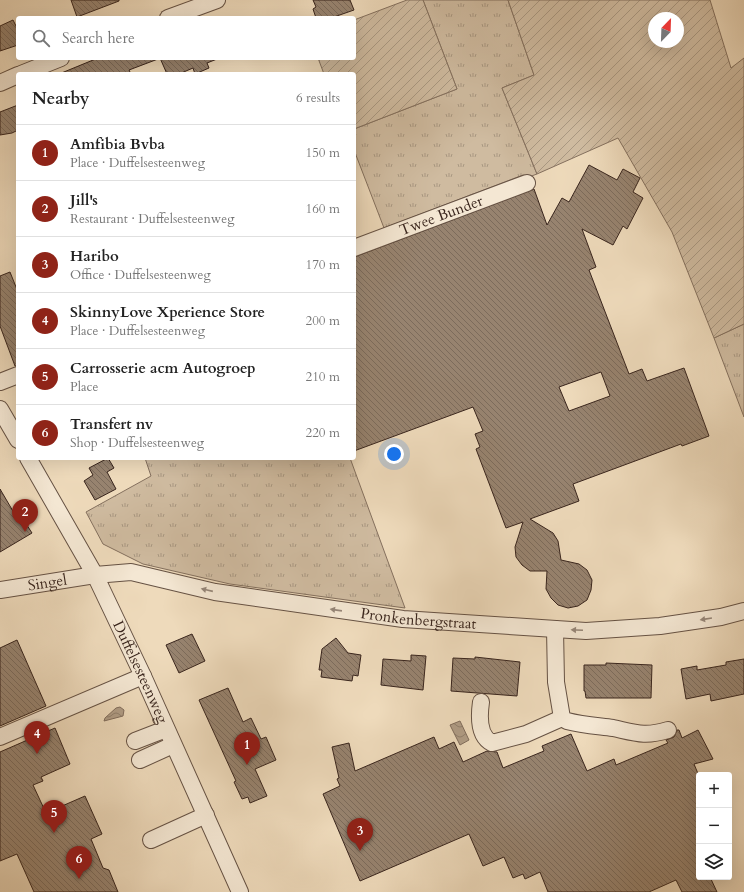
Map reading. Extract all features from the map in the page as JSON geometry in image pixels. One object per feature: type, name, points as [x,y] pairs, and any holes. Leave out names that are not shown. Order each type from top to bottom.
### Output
[{"type":"street","points":[[173,16],[217,0]]},
{"type":"street","points":[[26,72],[56,60]]},
{"type":"street","points":[[0,83],[16,76]]},
{"type":"street","name":"Twee Bunder","points":[[356,247],[528,183]]},
{"type":"street","points":[[0,382],[16,376]]},
{"type":"street","points":[[0,409],[16,437]]},
{"type":"street","name":"Duffelsesteenweg","points":[[29,460],[95,575],[206,815],[238,892]]},
{"type":"street","name":"Pronkenbergstraat","points":[[95,575],[131,572],[215,592],[403,619],[586,631],[630,630],[721,617],[744,611]]},
{"type":"street","name":"Singel","points":[[0,590],[95,575]]},
{"type":"street","points":[[555,629],[556,682],[562,718]]},
{"type":"street","points":[[0,738],[143,676]]},
{"type":"street","points":[[481,702],[480,712],[483,734],[492,743],[526,734],[562,718],[576,723],[614,728],[639,735],[652,735],[668,730]]},
{"type":"street","points":[[134,742],[166,729]]},
{"type":"street","points":[[140,760],[174,745]]},
{"type":"street","points":[[151,840],[206,815]]},
{"type":"green space","points":[[407,0],[423,0],[457,89],[356,128],[356,72],[323,72],[319,60],[356,60],[356,19]]},
{"type":"green space","points":[[423,0],[508,0],[534,75],[502,88],[537,174],[526,178],[523,175],[384,228],[356,155],[356,128],[457,89]]},
{"type":"green space","points":[[508,0],[710,0],[731,68],[744,58],[744,324],[714,338],[672,232],[618,138],[537,174],[502,88],[534,75]]},
{"type":"green space","points":[[744,324],[744,417],[714,338]]},
{"type":"green space","points":[[146,460],[351,460],[405,608],[230,584],[143,564],[103,544],[86,512],[151,476]]},
{"type":"water","points":[[120,707],[124,710],[123,716],[104,721],[105,718],[116,708]]},
{"type":"water","points":[[460,721],[469,740],[460,745],[450,725]]},
{"type":"building","points":[[71,0],[119,0],[80,16],[77,16]]},
{"type":"building","points":[[313,0],[350,0],[354,10],[337,16],[315,16],[313,9],[316,7]]},
{"type":"building","points":[[13,20],[16,26],[16,46],[0,51],[0,26]]},
{"type":"building","points":[[93,60],[155,60],[129,70],[130,72],[64,72]]},
{"type":"building","points":[[161,60],[214,60],[207,63],[209,68],[200,72],[194,72],[193,68],[184,72],[166,72]]},
{"type":"building","points":[[16,106],[16,131],[0,135],[0,112]]},
{"type":"building","points":[[589,165],[617,180],[623,169],[640,178],[633,192],[643,198],[627,229],[623,226],[613,245],[582,229],[596,267],[589,270],[629,374],[642,369],[647,381],[684,368],[709,436],[682,446],[681,444],[573,484],[579,501],[530,519],[553,533],[558,541],[561,560],[579,564],[587,570],[592,580],[591,590],[587,600],[578,606],[568,608],[558,605],[551,598],[546,589],[547,571],[530,571],[522,565],[516,557],[515,547],[523,522],[506,528],[476,449],[480,447],[475,434],[483,431],[473,407],[356,450],[356,256],[534,189],[547,225],[562,198],[569,202]],"holes":[[[601,372],[610,396],[569,411],[559,387]]]},
{"type":"building","points":[[10,272],[16,287],[16,366],[0,326],[0,276]]},
{"type":"building","points":[[104,460],[109,460],[114,468],[107,472],[116,489],[95,500],[84,481],[93,475],[89,468]]},
{"type":"building","points":[[0,489],[17,518],[21,516],[32,533],[0,552]]},
{"type":"building","points":[[192,634],[205,661],[179,673],[166,645]]},
{"type":"building","points":[[336,638],[348,653],[361,655],[358,676],[353,675],[352,681],[321,677],[322,670],[319,670],[322,649]]},
{"type":"building","points":[[17,640],[46,706],[0,726],[0,648]]},
{"type":"building","points":[[411,655],[426,656],[423,690],[381,685],[383,659],[411,661]]},
{"type":"building","points":[[475,657],[520,662],[517,696],[451,691],[453,658],[475,659]]},
{"type":"building","points":[[744,659],[744,694],[711,701],[710,694],[686,699],[681,669],[697,666],[697,670],[726,665],[726,662]]},
{"type":"building","points":[[606,663],[652,665],[651,698],[586,698],[584,691],[584,665],[606,665]]},
{"type":"building","points":[[228,688],[243,722],[251,718],[261,739],[266,737],[276,760],[255,769],[267,796],[250,803],[248,797],[242,799],[234,782],[236,781],[199,700]]},
{"type":"building","points":[[55,728],[70,764],[41,777],[43,781],[33,785],[46,813],[85,796],[102,834],[91,839],[103,868],[109,870],[118,892],[34,892],[17,854],[0,861],[0,752]]},
{"type":"building","points":[[677,730],[679,730],[682,738],[698,730],[713,759],[694,764],[697,772],[696,772],[696,880],[711,880],[717,892],[682,892],[676,880],[649,892],[548,892],[540,872],[525,879],[523,874],[513,878],[504,857],[483,866],[469,834],[360,881],[323,794],[340,786],[337,779],[339,778],[332,747],[349,743],[355,771],[434,737],[439,749],[454,742],[463,762],[487,751],[497,752],[503,768],[544,751],[542,746],[571,734],[587,771],[614,759],[616,765],[668,743],[666,740],[674,737]]},
{"type":"place","name":"Jill's","points":[[25,532]]},
{"type":"place","name":"SkinnyLove Xperience Store","points":[[37,754]]},
{"type":"place","name":"Amfibia Bvba","points":[[247,765]]},
{"type":"place","name":"Carrosserie acm Autogroep","points":[[54,833]]},
{"type":"place","name":"Haribo","points":[[360,851]]},
{"type":"place","name":"Transfert nv","points":[[79,879]]}]
